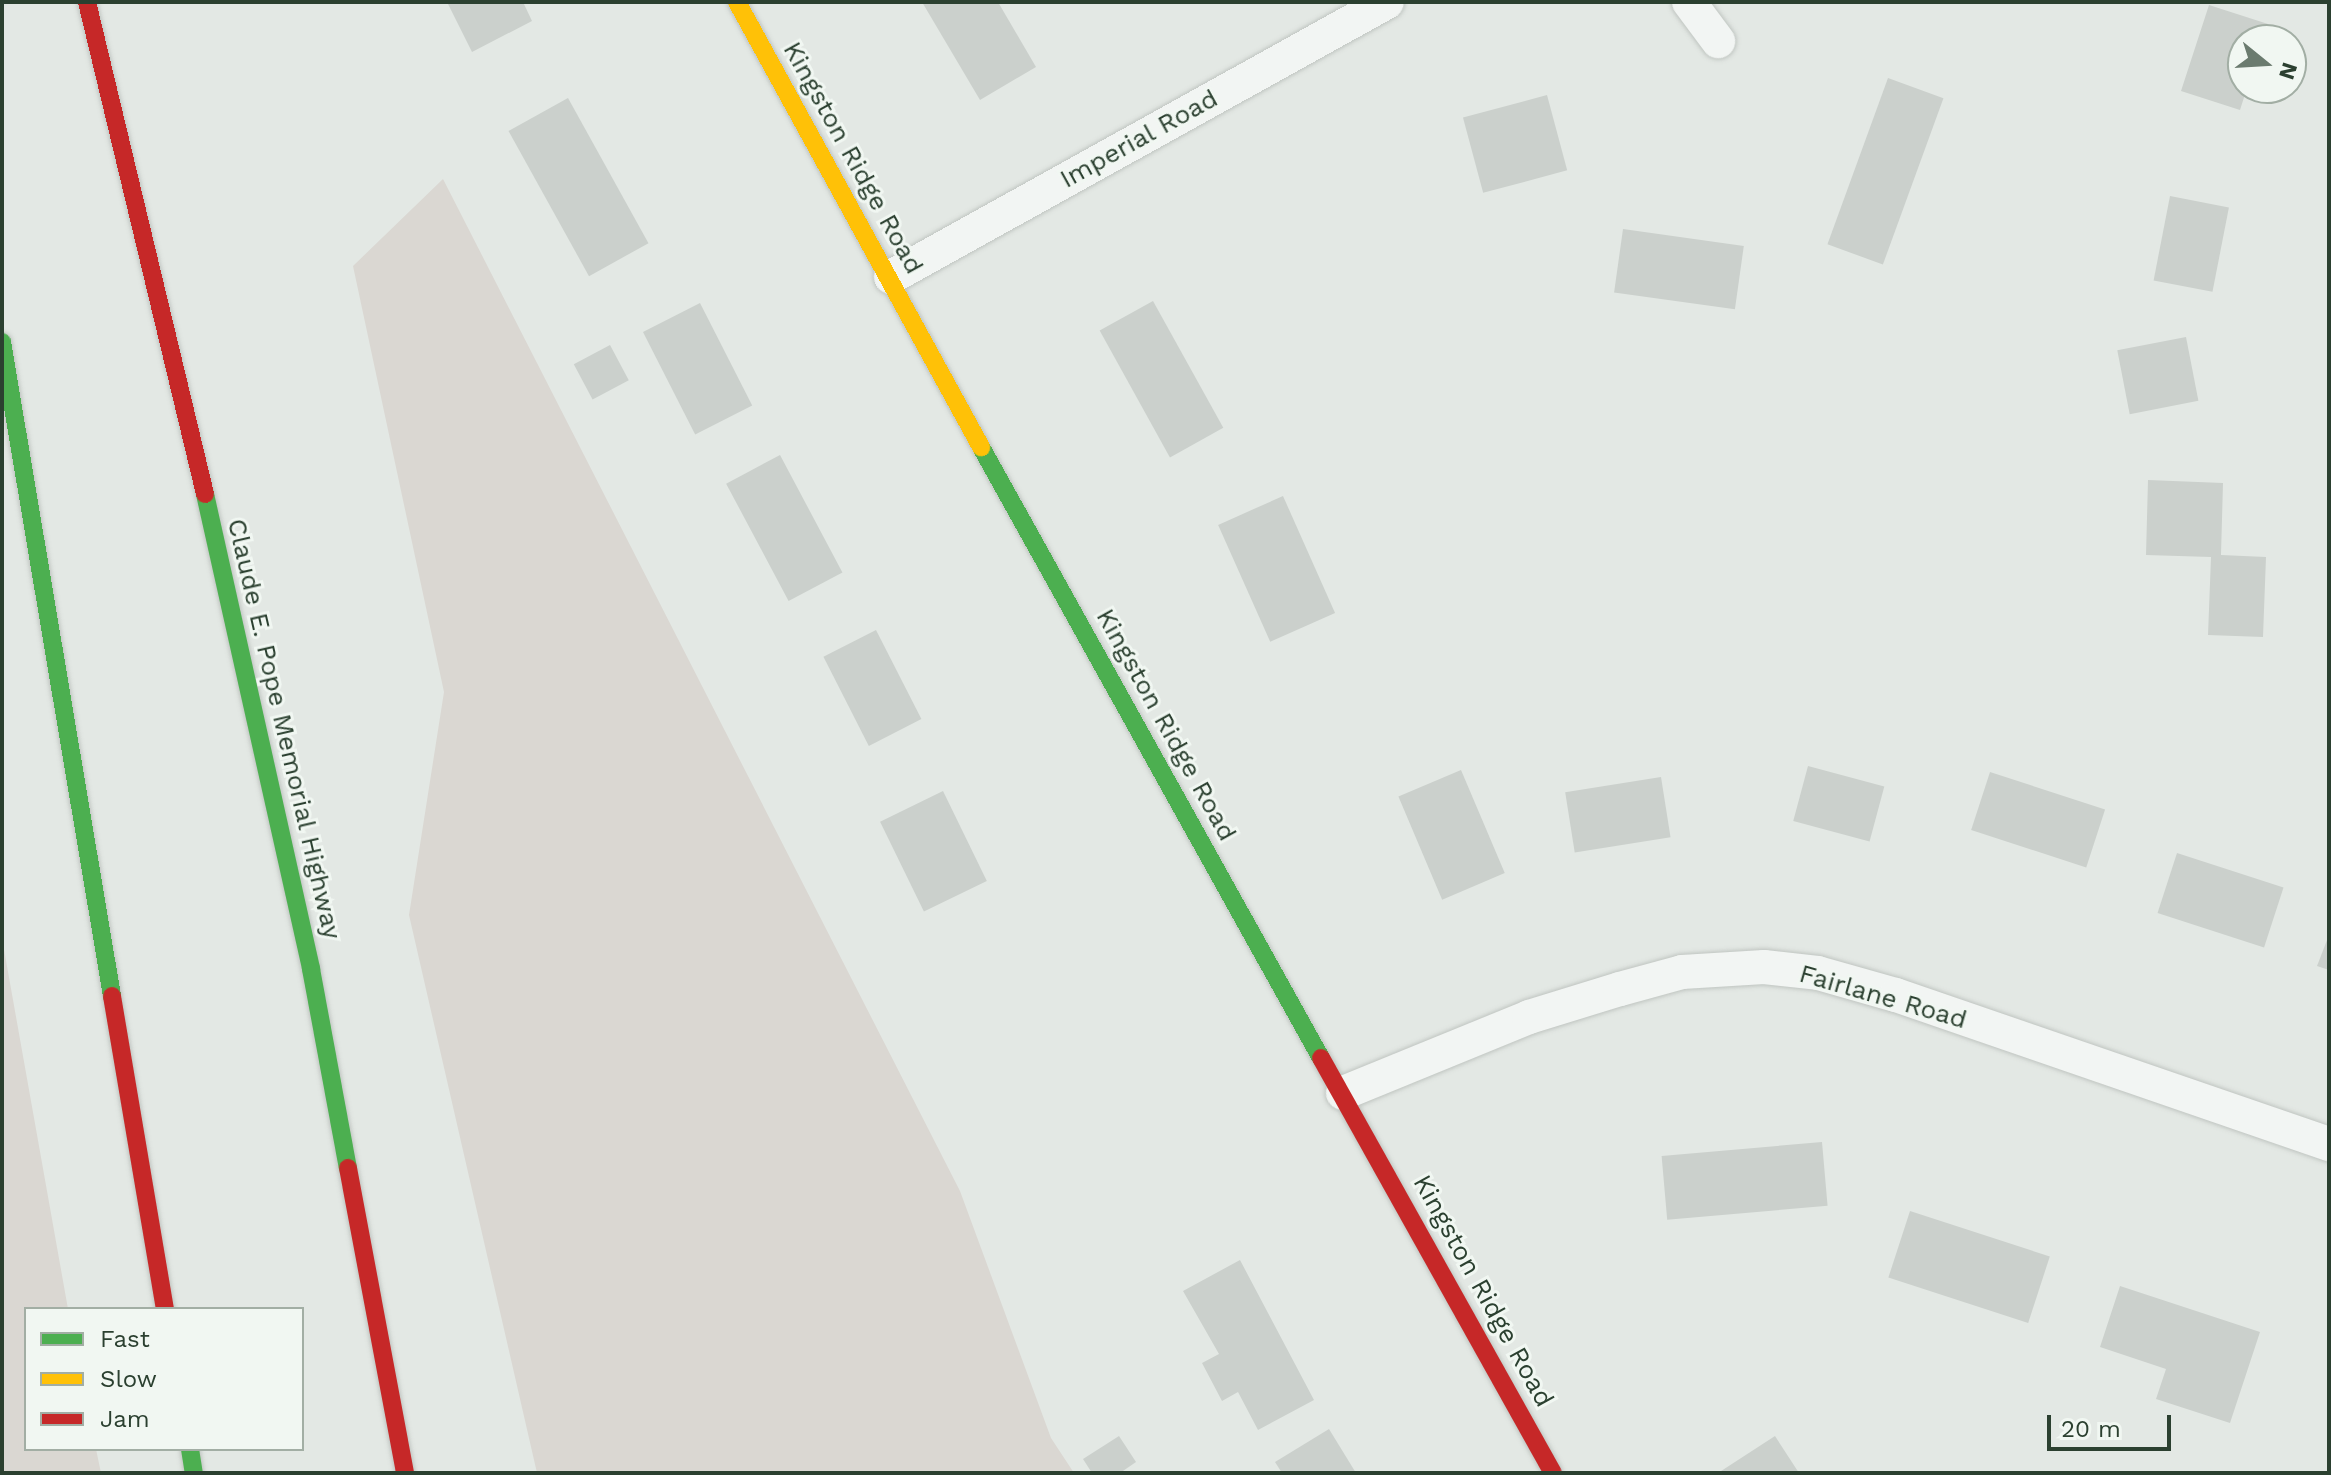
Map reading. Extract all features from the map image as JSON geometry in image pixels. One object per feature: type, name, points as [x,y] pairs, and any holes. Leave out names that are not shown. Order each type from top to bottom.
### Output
[{"type":"main road","name":"Claude E. Pope Memorial Highway","points":[[87,2],[253,701],[311,969],[405,1473]]},
{"type":"main road","name":"Kingston Ridge Road","points":[[737,2],[891,277],[1041,556],[1553,1473]]},
{"type":"main road","points":[[2,342],[165,1307]]},
{"type":"main road","points":[[190,1451],[194,1473]]},
{"type":"street","name":"Imperial Road","points":[[891,277],[1387,2]]},
{"type":"street","points":[[1689,2],[1718,41]]},
{"type":"street","name":"Fairlane Road","points":[[1343,1093],[1529,1017],[1590,998],[1682,972],[1764,967],[1818,973],[1896,995],[2329,1144]]},
{"type":"shaded area","points":[[443,179],[960,1191],[1051,1438],[1074,1473],[537,1473],[409,915],[444,692],[353,266]]},
{"type":"shaded area","points":[[2,938],[68,1307],[24,1307],[24,1451],[96,1451],[101,1473],[2,1473]]},
{"type":"building","points":[[447,2],[523,2],[532,21],[472,52]]},
{"type":"building","points":[[922,2],[998,2],[1036,67],[980,100]]},
{"type":"building","points":[[2209,5],[2268,24],[2227,24],[2227,104],[2242,104],[2240,110],[2181,91]]},
{"type":"building","points":[[1888,78],[1943,98],[1883,265],[1827,244]]},
{"type":"building","points":[[1547,95],[1567,170],[1483,193],[1463,118]]},
{"type":"building","points":[[568,98],[648,243],[589,276],[509,131]]},
{"type":"building","points":[[2170,196],[2229,207],[2212,292],[2154,280]]},
{"type":"building","points":[[1623,229],[1744,246],[1735,309],[1614,292]]},
{"type":"building","points":[[1153,301],[1223,428],[1170,457],[1100,331]]},
{"type":"building","points":[[700,303],[752,405],[695,435],[643,332]]},
{"type":"building","points":[[2186,337],[2198,401],[2130,414],[2117,350]]},
{"type":"building","points":[[610,345],[629,380],[593,400],[574,364]]},
{"type":"building","points":[[780,455],[842,572],[789,601],[726,484]]},
{"type":"building","points":[[2148,480],[2223,483],[2221,555],[2266,557],[2263,637],[2208,635],[2211,557],[2146,555]]},
{"type":"building","points":[[1283,496],[1335,613],[1270,642],[1218,525]]},
{"type":"building","points":[[876,630],[921,719],[869,746],[823,657]]},
{"type":"building","points":[[1808,766],[1884,786],[1870,842],[1793,821]]},
{"type":"building","points":[[1461,770],[1505,873],[1442,900],[1398,797]]},
{"type":"building","points":[[1990,772],[2105,809],[2086,867],[1971,830]]},
{"type":"building","points":[[1661,777],[1671,837],[1575,852],[1565,792]]},
{"type":"building","points":[[943,791],[987,881],[924,912],[880,822]]},
{"type":"building","points":[[2177,853],[2284,888],[2264,948],[2158,913]]},
{"type":"building","points":[[2329,935],[2329,970],[2317,966]]},
{"type":"building","points":[[1822,1142],[1828,1206],[1667,1220],[1662,1156]]},
{"type":"building","points":[[1910,1211],[2050,1256],[2028,1323],[1888,1278]]},
{"type":"building","points":[[1240,1260],[1314,1400],[1258,1430],[1238,1392],[1222,1401],[1202,1363],[1219,1354],[1183,1291]]},
{"type":"building","points":[[2120,1286],[2260,1332],[2230,1423],[2156,1399],[2166,1369],[2100,1347]]},
{"type":"building","points":[[1329,1429],[1356,1473],[1282,1473],[1275,1462]]},
{"type":"building","points":[[1119,1436],[1136,1462],[1120,1473],[1092,1473],[1083,1459]]},
{"type":"building","points":[[1775,1436],[1799,1473],[1718,1473]]},
{"type":"traffic: fast","points":[[2,342],[112,996]]},
{"type":"traffic: fast","points":[[981,447],[1321,1058]]},
{"type":"traffic: fast","points":[[205,494],[311,969],[348,1168]]},
{"type":"traffic: fast","points":[[190,1451],[194,1473]]},
{"type":"traffic: slow","points":[[737,2],[981,447]]},
{"type":"traffic: jam","points":[[87,2],[205,494]]},
{"type":"traffic: jam","points":[[112,996],[165,1307]]},
{"type":"traffic: jam","points":[[1321,1058],[1553,1473]]},
{"type":"traffic: jam","points":[[348,1168],[405,1473]]}]
